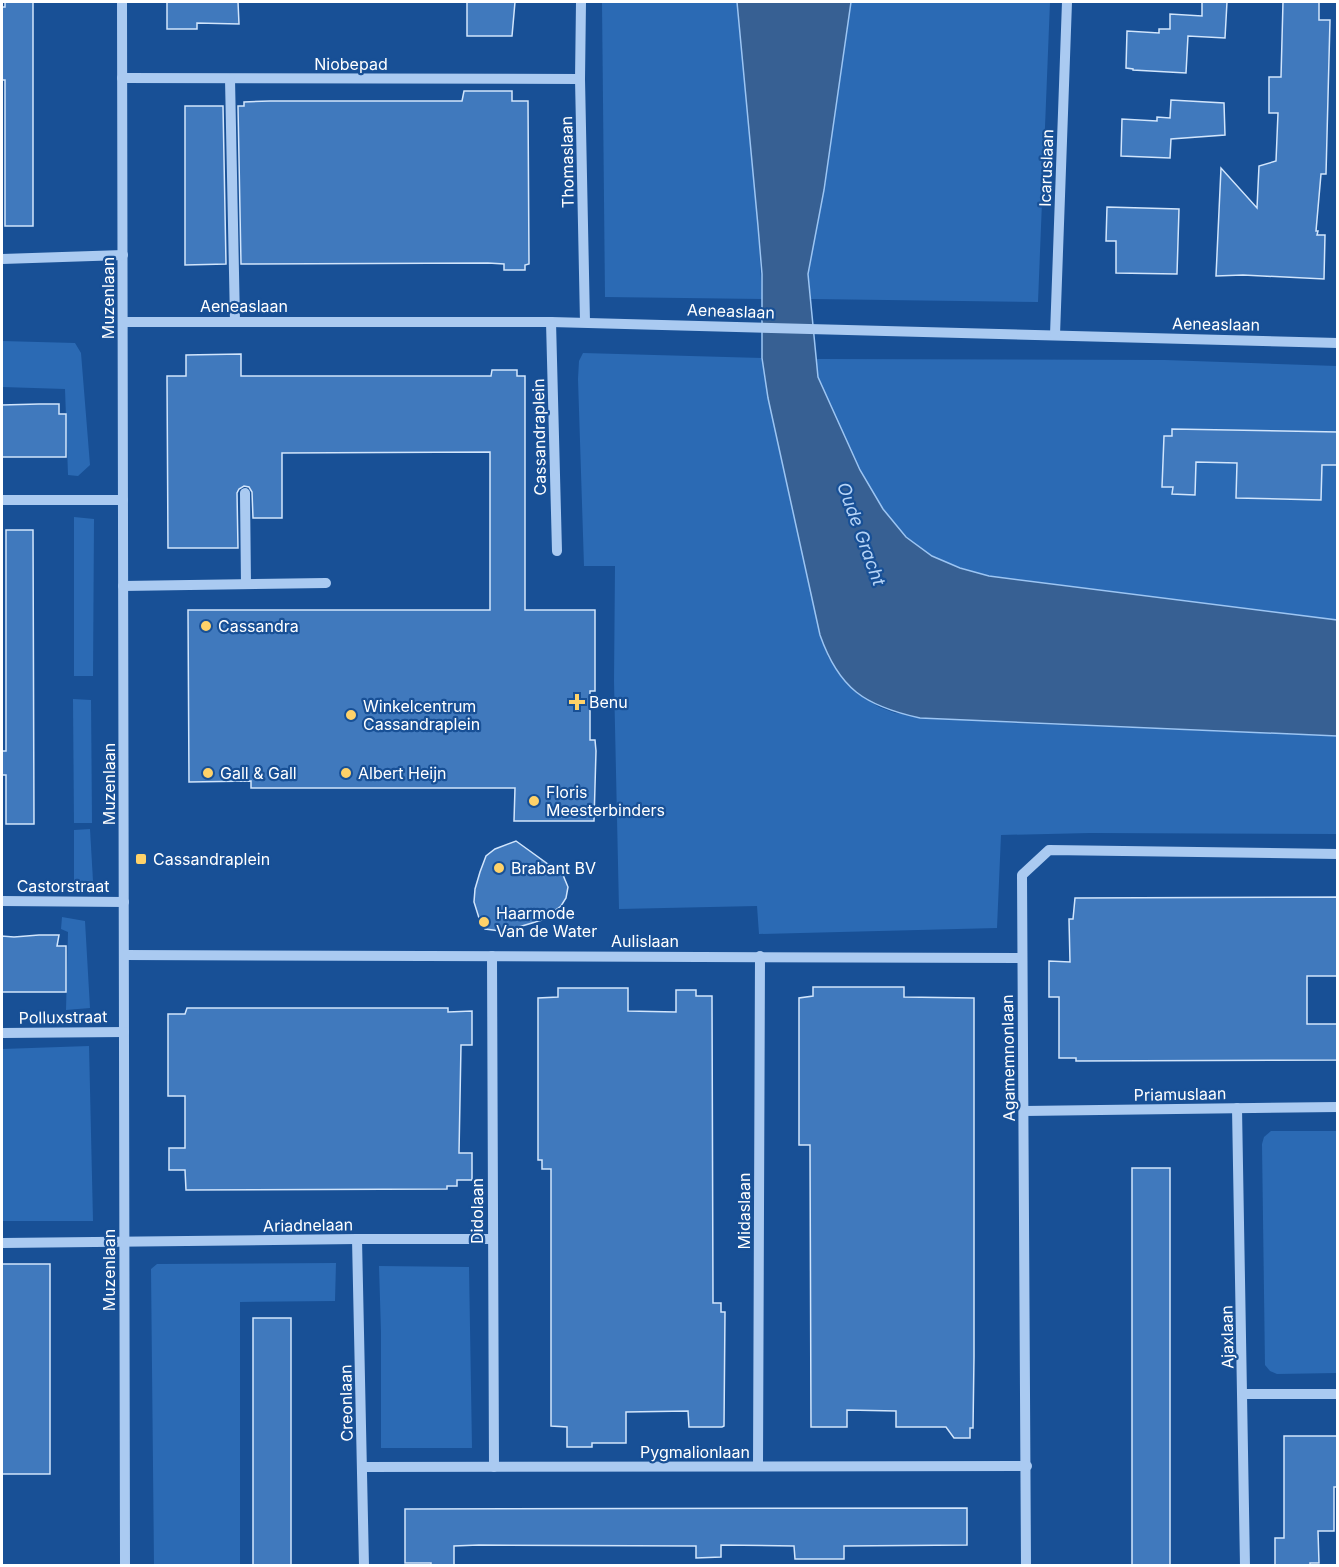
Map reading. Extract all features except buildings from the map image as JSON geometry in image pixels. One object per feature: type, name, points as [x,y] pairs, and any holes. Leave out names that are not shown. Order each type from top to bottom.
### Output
[{"type":"street","name":"Muzenlaan","points":[[122,2],[125,1566]]},
{"type":"street","name":"Thomaslaan","points":[[581,2],[580,79],[585,322]]},
{"type":"street","name":"Icaruslaan","points":[[1055,335],[1067,2]]},
{"type":"street","name":"Niobepad","points":[[123,78],[580,79]]},
{"type":"street","points":[[230,79],[235,321]]},
{"type":"street","points":[[2,259],[123,255]]},
{"type":"street","name":"Aeneaslaan","points":[[123,321],[585,322],[1338,343]]},
{"type":"street","name":"Cassandraplein","points":[[551,322],[557,551]]},
{"type":"street","points":[[245,493],[246,584]]},
{"type":"street","points":[[2,500],[123,500]]},
{"type":"street","points":[[123,586],[326,583]]},
{"type":"street","name":"Agamemnonlaan","points":[[1026,1566],[1022,875],[1049,850],[1338,854]]},
{"type":"street","name":"Castorstraat","points":[[2,901],[124,902]]},
{"type":"street","name":"Aulislaan","points":[[124,955],[1022,958]]},
{"type":"street","name":"Didolaan","points":[[492,956],[494,1467]]},
{"type":"street","name":"Midaslaan","points":[[758,1466],[760,956]]},
{"type":"street","name":"Polluxstraat","points":[[2,1033],[124,1032]]},
{"type":"street","name":"Priamuslaan","points":[[1024,1111],[1338,1107]]},
{"type":"street","name":"Ajaxlaan","points":[[1237,1108],[1244,1394],[1245,1566]]},
{"type":"street","name":"Creonlaan","points":[[357,1239],[364,1566]]},
{"type":"street","name":"Ariadnelaan","points":[[124,1243],[492,1239]]},
{"type":"street","points":[[2,1243],[124,1243]]},
{"type":"street","points":[[1244,1394],[1338,1394]]},
{"type":"street","name":"Pygmalionlaan","points":[[363,1467],[1027,1466]]},
{"type":"shaded area","points":[[602,2],[737,2],[758,226],[762,299],[605,297]]},
{"type":"shaded area","points":[[851,2],[1050,2],[1038,302],[811,299],[808,274],[824,190]]},
{"type":"shaded area","points":[[2,341],[75,343],[81,353],[90,465],[78,476],[68,475],[65,389],[2,387]]},
{"type":"shaded area","points":[[583,353],[762,358],[768,398],[820,635],[828,657],[857,693],[879,707],[895,713],[1012,723],[1337,736],[1337,834],[1001,835],[997,928],[759,934],[757,906],[619,909],[614,681],[615,566],[584,566],[578,379],[579,361]]},
{"type":"shaded area","points":[[816,359],[1165,360],[1337,366],[1337,620],[989,576],[956,566],[924,551],[894,525],[873,495],[821,386]]},
{"type":"shaded area","points":[[74,517],[94,519],[93,676],[74,676]]},
{"type":"shaded area","points":[[73,699],[91,700],[92,823],[74,823]]},
{"type":"shaded area","points":[[90,829],[93,881],[74,881],[74,830]]},
{"type":"shaded area","points":[[62,917],[85,921],[90,1008],[66,1010],[68,932],[61,929]]},
{"type":"shaded area","points":[[89,1046],[93,1221],[2,1221],[2,1049]]},
{"type":"shaded area","points":[[1271,1131],[1337,1131],[1337,1373],[1277,1374],[1265,1365],[1262,1144],[1264,1137]]},
{"type":"shaded area","points":[[336,1263],[335,1301],[240,1302],[240,1565],[154,1565],[151,1269],[157,1264]]},
{"type":"shaded area","points":[[379,1266],[469,1267],[472,1448],[381,1448]]},
{"type":"water","name":"Oude Gracht","points":[[737,2],[851,2],[824,190],[808,274],[818,377],[860,470],[883,509],[906,537],[932,556],[960,568],[989,576],[1337,620],[1337,736],[920,718],[884,708],[869,701],[845,682],[827,654],[820,635],[768,398],[762,358],[762,274]]},
{"type":"place","name":"Cassandra","points":[[206,626]]},
{"type":"place","name":"Benu","points":[[577,702]]},
{"type":"place","name":"Winkelcentrum Cassandraplein","points":[[351,715]]},
{"type":"place","name":"Gall & Gall","points":[[208,773]]},
{"type":"place","name":"Albert Heijn","points":[[346,773]]},
{"type":"place","name":"Floris Meesterbinders","points":[[534,801]]},
{"type":"place","name":"Cassandraplein","points":[[141,859]]},
{"type":"place","name":"Brabant BV","points":[[499,868]]},
{"type":"place","name":"Haarmode Van de Water","points":[[484,922]]}]
